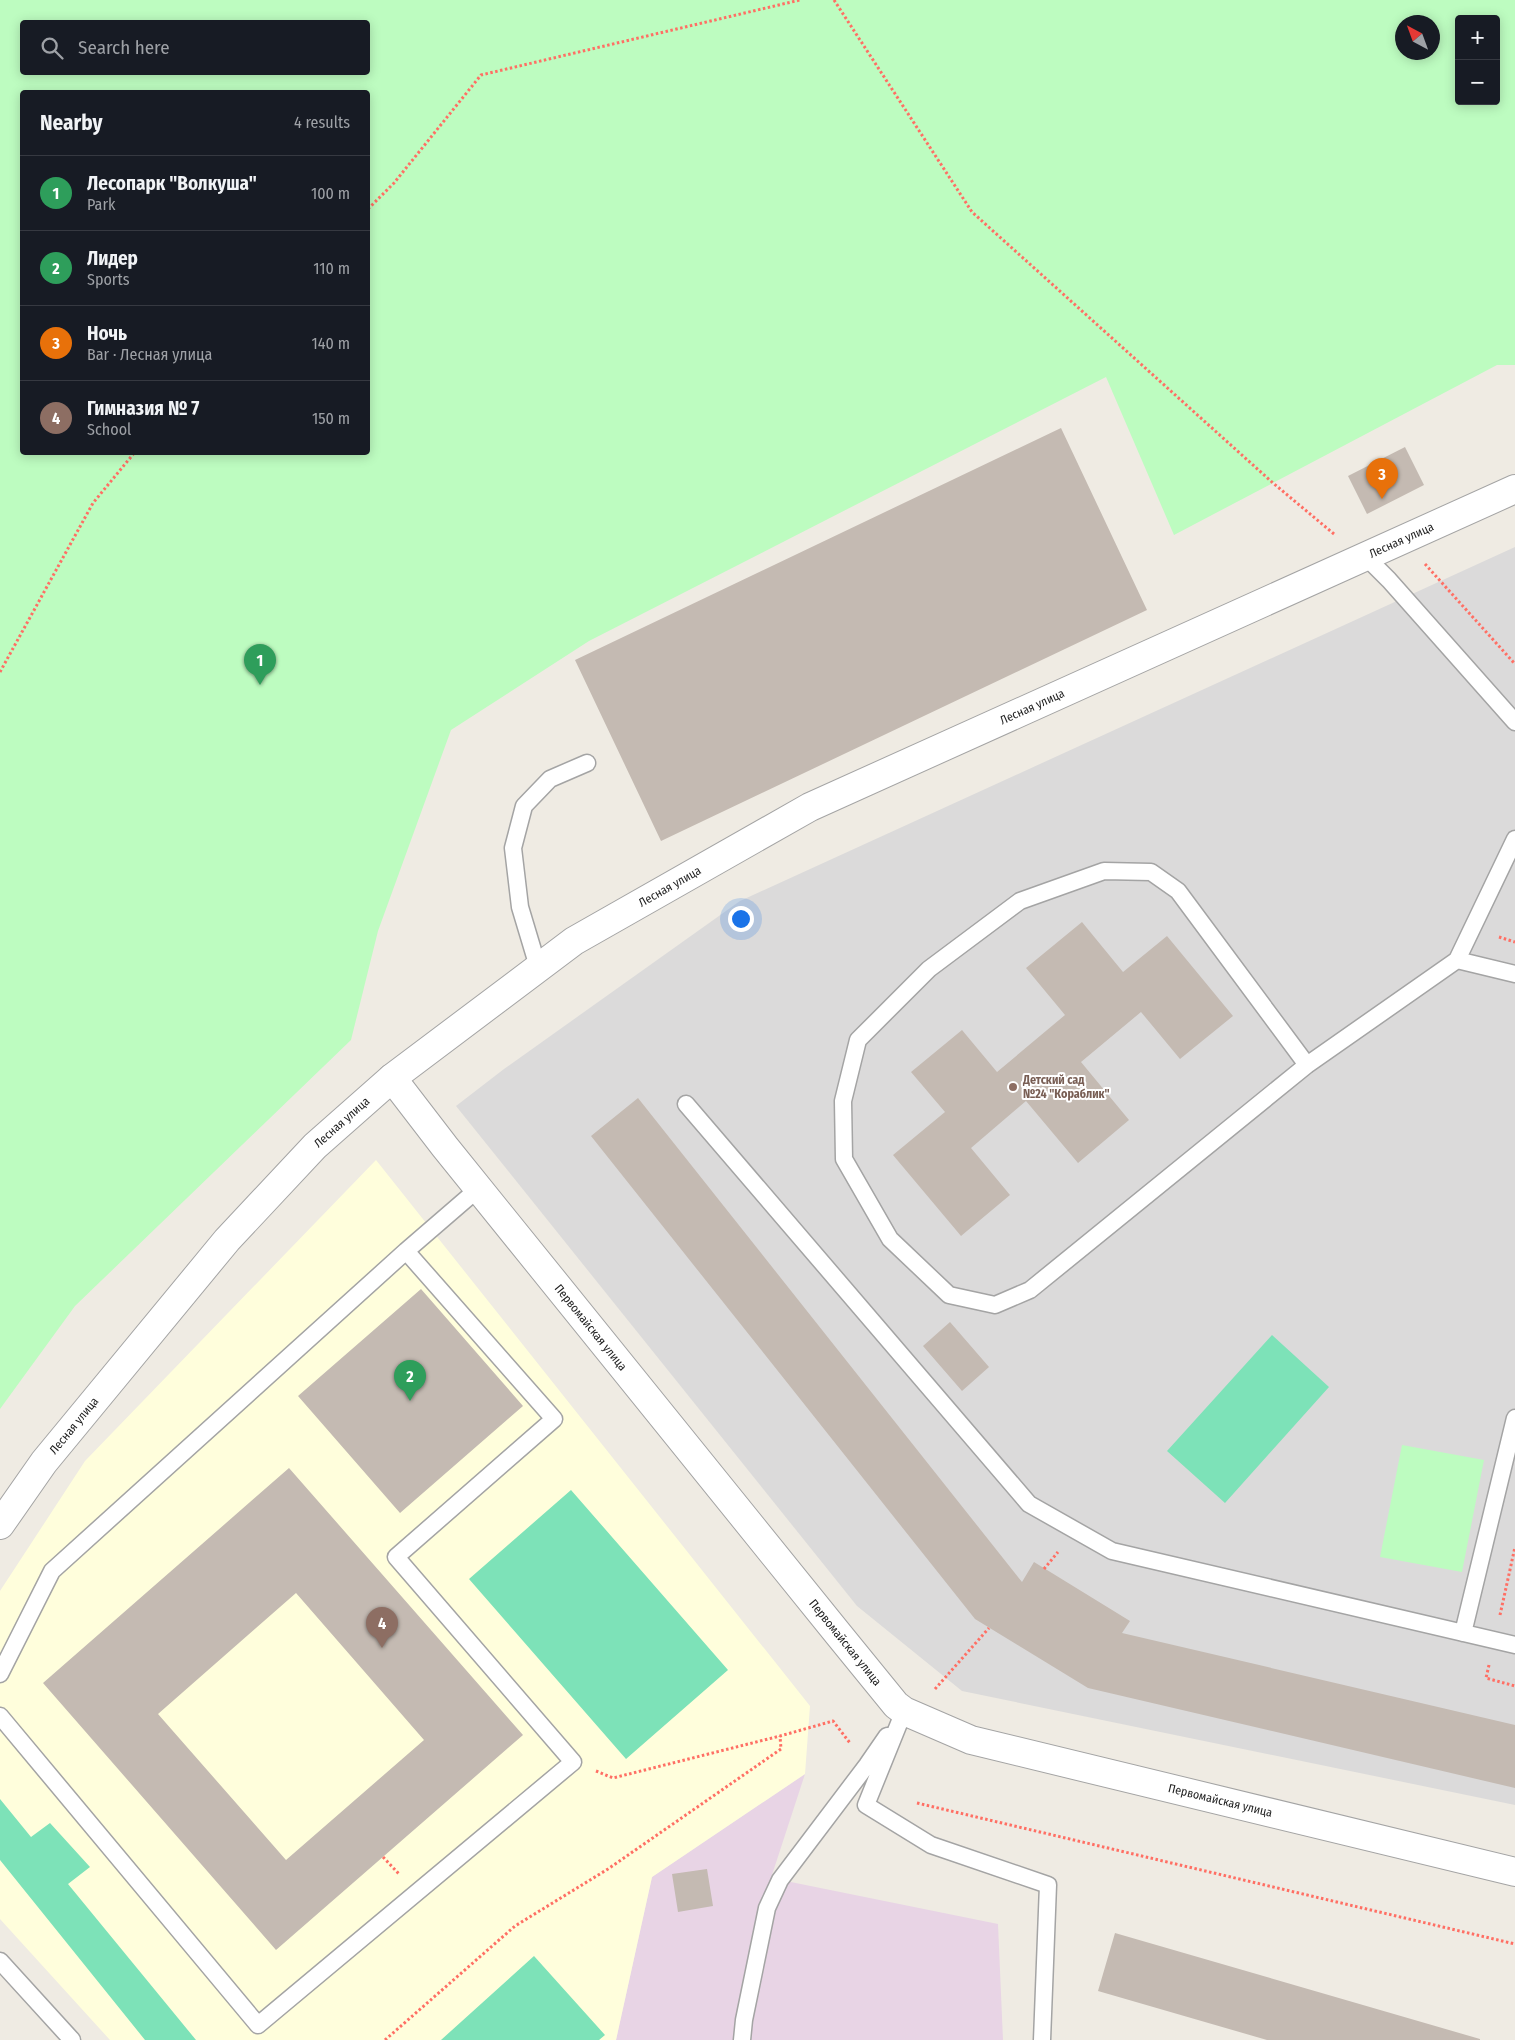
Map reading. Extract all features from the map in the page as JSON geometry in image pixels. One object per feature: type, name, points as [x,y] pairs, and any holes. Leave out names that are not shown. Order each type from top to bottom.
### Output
[{"type":"street","name":"Лесная улица","points":[[0,1525],[44,1462],[227,1240],[315,1146],[392,1078],[574,941],[810,807],[1515,489]]},
{"type":"street","name":"Первомайская улица","points":[[392,1078],[839,1635],[896,1705],[904,1711],[971,1740],[1515,1872]]},
{"type":"lane","points":[[1364,556],[1389,580],[1515,722]]},
{"type":"lane","points":[[538,968],[520,907],[513,848],[524,806],[550,779],[587,763]]},
{"type":"lane","points":[[1307,1065],[1178,891],[1151,872],[1104,871],[1020,901],[929,969],[858,1040],[843,1101],[844,1159],[890,1239],[949,1295],[995,1305],[1030,1290],[1307,1065],[1457,960],[1515,839]]},
{"type":"lane","points":[[1457,960],[1515,974]]},
{"type":"lane","points":[[686,1104],[1029,1504],[1112,1551],[1515,1645]]},
{"type":"lane","points":[[0,1674],[52,1571],[406,1251],[479,1188]]},
{"type":"lane","points":[[0,1716],[258,2025],[572,1762],[396,1557],[554,1419],[406,1251]]},
{"type":"lane","points":[[1463,1633],[1515,1418]]},
{"type":"lane","points":[[742,2040],[744,2020],[767,1908],[780,1880],[867,1765],[904,1711]]},
{"type":"lane","points":[[904,1711],[866,1805],[931,1845],[1048,1885],[1042,2040]]},
{"type":"lane","points":[[0,1960],[72,2040]]},
{"type":"path","points":[[370,207],[394,183],[482,75],[800,0]]},
{"type":"path","points":[[834,0],[972,212],[1273,483],[1334,534]]},
{"type":"path","points":[[0,672],[93,503],[133,455]]},
{"type":"path","points":[[933,1692],[989,1628]]},
{"type":"path","points":[[572,1762],[613,1778],[833,1721],[867,1765]]},
{"type":"path","points":[[385,2040],[515,1926],[608,1869],[781,1749],[780,1736]]},
{"type":"path","points":[[877,1778],[905,1800],[1515,1944]]},
{"type":"shaded area","points":[[1515,547],[1515,1805],[962,1691],[857,1606],[456,1106],[504,1069],[740,901]]},
{"type":"shaded area","points":[[376,1160],[810,1706],[805,1774],[652,1877],[616,2040],[110,2040],[0,1919],[0,1591],[85,1461]]},
{"type":"shaded area","points":[[805,1774],[771,1878],[998,1924],[1003,2040],[616,2040],[652,1877]]},
{"type":"green space","points":[[0,0],[1515,0],[1515,365],[1497,365],[1174,535],[1106,377],[589,641],[451,730],[378,931],[351,1040],[75,1306],[0,1409]]},
{"type":"green space","points":[[1272,1335],[1329,1387],[1225,1503],[1167,1451]]},
{"type":"green space","points":[[1402,1445],[1484,1460],[1462,1572],[1380,1557]]},
{"type":"green space","points":[[571,1490],[728,1670],[626,1759],[469,1579]]},
{"type":"green space","points":[[0,1799],[31,1837],[50,1823],[90,1867],[68,1884],[196,2040],[145,2040],[0,1860]]},
{"type":"green space","points":[[534,1956],[605,2035],[599,2040],[441,2040]]},
{"type":"building","points":[[1061,428],[1147,610],[661,841],[575,660]]},
{"type":"building","points":[[1405,447],[1424,485],[1367,514],[1348,476]]},
{"type":"building","name":"Детский сад №24 \"Кораблик\"","points":[[1082,922],[1123,972],[1167,936],[1233,1016],[1180,1059],[1141,1012],[1081,1062],[1129,1120],[1078,1163],[1026,1101],[971,1148],[1010,1195],[961,1236],[893,1155],[945,1112],[911,1072],[962,1030],[997,1072],[1065,1015],[1026,968]]},
{"type":"building","points":[[638,1098],[1022,1582],[1034,1562],[1130,1621],[1122,1633],[1515,1725],[1515,1788],[1088,1688],[975,1619],[591,1136]]},
{"type":"building","points":[[421,1289],[523,1406],[400,1513],[298,1396]]},
{"type":"building","points":[[950,1322],[989,1367],[962,1391],[923,1346]]},
{"type":"building","points":[[289,1468],[523,1735],[276,1950],[43,1683]],"holes":[[[296,1593],[424,1740],[286,1860],[158,1714]]]},
{"type":"building","points":[[707,1869],[713,1906],[678,1912],[672,1874]]},
{"type":"building","points":[[1115,1933],[1480,2040],[1267,2040],[1098,1991]]},
{"type":"place","name":"Ночь","points":[[1382,499]]},
{"type":"place","name":"Лесопарк \"Волкуша\"","points":[[260,685]]},
{"type":"place","name":"Детский сад №24 \"Кораблик\"","points":[[1013,1087]]},
{"type":"place","name":"Лидер","points":[[410,1401]]},
{"type":"place","name":"Гимназия № 7","points":[[382,1648]]}]
